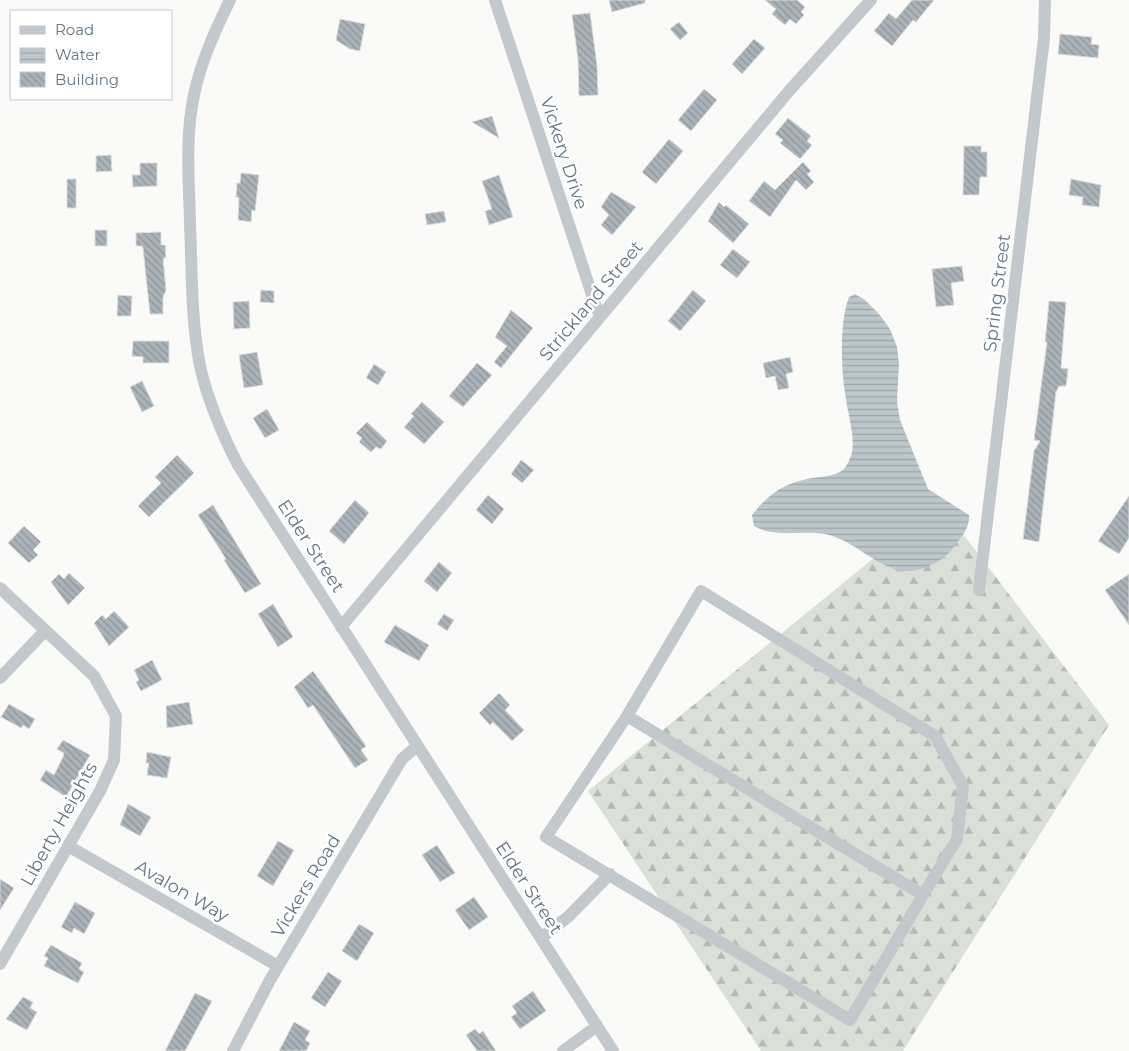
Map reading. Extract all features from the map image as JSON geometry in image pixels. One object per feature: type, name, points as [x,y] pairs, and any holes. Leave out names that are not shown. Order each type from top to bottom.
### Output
[{"type":"street","name":"Elder Street","points":[[230,0],[202,63],[190,123],[188,156],[195,330],[200,367],[219,425],[238,465],[597,1026],[608,1049]]},
{"type":"street","name":"Vickery Drive","points":[[495,0],[597,310],[601,316]]},
{"type":"street","name":"Strickland Street","points":[[341,627],[789,91],[871,0]]},
{"type":"street","name":"Spring Street","points":[[980,590],[1044,38],[1044,0]]},
{"type":"street","name":"Liberty Heights","points":[[0,588],[44,632],[94,676],[116,716],[114,760],[68,846],[0,964]]},
{"type":"street","points":[[701,591],[935,736],[963,786],[956,839],[850,1020],[546,837],[627,716],[701,591]]},
{"type":"street","points":[[0,678],[44,632]]},
{"type":"street","points":[[627,716],[923,895]]},
{"type":"street","name":"Vickers Road","points":[[232,1051],[278,966],[402,760],[417,746]]},
{"type":"street","name":"Avalon Way","points":[[68,846],[278,966]]},
{"type":"street","points":[[541,938],[569,916],[610,874]]},
{"type":"street","points":[[563,1051],[597,1026]]},
{"type":"green space","points":[[940,504],[1109,725],[903,1051],[761,1051],[588,791]]},
{"type":"water","points":[[855,294],[865,300],[879,314],[890,329],[897,347],[899,364],[897,402],[900,420],[928,489],[969,515],[966,529],[948,554],[934,564],[918,570],[902,571],[886,566],[846,542],[829,535],[820,533],[772,532],[754,526],[752,515],[763,502],[776,492],[798,481],[840,472],[849,461],[853,439],[844,388],[842,333],[849,297]]},
{"type":"building","points":[[609,0],[645,0],[645,3],[612,12]]},
{"type":"building","points":[[765,0],[797,0],[805,7],[801,12],[804,15],[796,24],[790,19],[785,25],[772,14],[776,9]]},
{"type":"building","points":[[912,0],[934,0],[916,22],[913,20],[892,46],[874,31],[889,13],[896,19]]},
{"type":"building","points":[[590,13],[597,65],[598,95],[579,96],[578,59],[572,15]]},
{"type":"building","points":[[340,19],[365,24],[360,51],[350,49],[336,40]]},
{"type":"building","points":[[679,22],[688,33],[680,40],[670,29]]},
{"type":"building","points":[[1060,34],[1092,37],[1091,44],[1099,45],[1098,58],[1058,54]]},
{"type":"building","points":[[754,39],[765,48],[742,74],[732,64]]},
{"type":"building","points":[[704,89],[717,100],[691,131],[678,120]]},
{"type":"building","points":[[492,116],[499,138],[472,122]]},
{"type":"building","points":[[788,118],[811,136],[807,141],[812,145],[800,159],[780,143],[783,140],[775,134]]},
{"type":"building","points":[[669,139],[683,151],[656,184],[642,172]]},
{"type":"building","points":[[964,146],[981,146],[981,152],[987,152],[987,177],[980,177],[979,195],[963,195]]},
{"type":"building","points":[[111,155],[112,171],[96,172],[96,156]]},
{"type":"building","points":[[803,162],[811,171],[807,174],[814,182],[806,190],[796,180],[770,217],[749,201],[764,181],[775,190]]},
{"type":"building","points":[[140,163],[157,163],[157,186],[133,187],[132,175],[140,175]]},
{"type":"building","points":[[241,173],[259,175],[255,211],[252,210],[251,222],[238,220],[239,198],[236,197],[237,183],[240,183]]},
{"type":"building","points":[[499,175],[513,217],[489,225],[485,211],[492,209],[482,181]]},
{"type":"building","points":[[67,179],[76,179],[76,208],[67,208]]},
{"type":"building","points":[[1071,179],[1101,185],[1099,207],[1082,205],[1083,197],[1069,195]]},
{"type":"building","points":[[611,192],[636,207],[612,235],[601,225],[609,215],[601,207]]},
{"type":"building","points":[[719,202],[724,207],[726,205],[749,224],[733,243],[708,221]]},
{"type":"building","points":[[444,211],[446,222],[427,225],[425,214]]},
{"type":"building","points":[[95,230],[107,230],[107,246],[95,246]]},
{"type":"building","points":[[161,232],[161,245],[165,245],[166,258],[163,258],[166,290],[163,297],[163,314],[150,314],[143,248],[142,246],[136,246],[136,233]]},
{"type":"building","points":[[733,249],[750,262],[737,278],[720,265]]},
{"type":"building","points":[[962,266],[964,281],[951,283],[954,305],[936,307],[932,269]]},
{"type":"building","points":[[261,290],[274,291],[274,303],[260,302]]},
{"type":"building","points":[[693,290],[706,301],[680,331],[668,321]]},
{"type":"building","points":[[118,295],[132,296],[131,316],[117,316]]},
{"type":"building","points":[[249,301],[250,328],[234,329],[233,302]]},
{"type":"building","points":[[1049,301],[1066,302],[1061,368],[1068,369],[1066,386],[1059,386],[1056,392],[1039,542],[1023,539],[1034,451],[1040,441],[1034,440],[1047,342],[1045,342]]},
{"type":"building","points":[[511,310],[533,328],[501,368],[494,362],[507,346],[495,337]]},
{"type":"building","points":[[133,341],[169,341],[169,363],[143,363],[143,357],[132,356]]},
{"type":"building","points":[[257,352],[263,385],[244,388],[239,355]]},
{"type":"building","points":[[790,357],[793,372],[786,374],[789,388],[778,390],[775,376],[766,378],[763,363]]},
{"type":"building","points":[[477,363],[492,375],[463,407],[449,396]]},
{"type":"building","points":[[374,364],[386,372],[378,385],[366,378]]},
{"type":"building","points":[[142,381],[154,406],[142,412],[130,387]]},
{"type":"building","points":[[422,402],[444,422],[424,444],[404,427],[414,416],[411,414]]},
{"type":"building","points":[[267,409],[279,430],[265,438],[253,418]]},
{"type":"building","points":[[367,422],[387,441],[381,449],[376,447],[371,452],[359,442],[362,438],[356,433]]},
{"type":"building","points":[[177,455],[194,473],[149,517],[138,506],[161,483],[155,477]]},
{"type":"building","points":[[521,460],[534,470],[522,483],[511,474]]},
{"type":"building","points":[[488,495],[504,509],[492,524],[476,510]]},
{"type":"building","points":[[1129,496],[1129,538],[1119,554],[1098,541]]},
{"type":"building","points":[[355,500],[369,513],[344,544],[329,531]]},
{"type":"building","points":[[213,505],[261,584],[245,593],[198,515]]},
{"type":"building","points":[[24,526],[41,542],[33,550],[38,555],[29,563],[8,543]]},
{"type":"building","points":[[439,562],[452,573],[437,592],[424,581]]},
{"type":"building","points":[[69,573],[85,588],[68,605],[51,582],[59,574],[64,579]]},
{"type":"building","points":[[1129,574],[1129,625],[1105,590]]},
{"type":"building","points":[[273,604],[293,637],[278,647],[258,614]]},
{"type":"building","points":[[114,611],[129,627],[109,646],[94,623],[102,615],[106,619]]},
{"type":"building","points":[[444,614],[454,620],[447,631],[437,624]]},
{"type":"building","points":[[395,625],[429,645],[419,661],[384,642]]},
{"type":"building","points":[[152,660],[162,680],[141,691],[136,682],[139,680],[134,670]]},
{"type":"building","points":[[313,671],[366,746],[361,750],[368,760],[355,768],[313,705],[308,708],[294,687]]},
{"type":"building","points":[[499,693],[510,705],[505,710],[524,730],[512,741],[493,722],[490,725],[479,713]]},
{"type":"building","points":[[189,702],[193,724],[167,728],[166,706]]},
{"type":"building","points":[[9,704],[35,719],[29,729],[23,725],[21,728],[1,717]]},
{"type":"building","points":[[63,740],[90,755],[66,797],[40,780],[46,770],[54,775],[63,757],[64,753],[57,749]]},
{"type":"building","points":[[147,752],[171,757],[167,778],[147,775],[149,763],[146,763]]},
{"type":"building","points":[[128,804],[151,817],[140,836],[120,825]]},
{"type":"building","points":[[278,841],[294,850],[273,886],[257,876]]},
{"type":"building","points":[[437,845],[455,873],[440,882],[422,855]]},
{"type":"building","points":[[0,879],[14,888],[0,910]]},
{"type":"building","points":[[474,897],[488,917],[469,930],[455,910]]},
{"type":"building","points":[[75,902],[95,913],[84,934],[74,928],[72,933],[61,927]]},
{"type":"building","points":[[359,924],[374,933],[357,961],[342,951]]},
{"type":"building","points":[[51,945],[82,963],[79,969],[84,972],[78,983],[44,966],[48,958],[44,956]]},
{"type":"building","points":[[328,972],[342,981],[325,1007],[311,998]]},
{"type":"building","points":[[533,991],[546,1011],[520,1029],[511,1017],[517,1013],[512,1006]]},
{"type":"building","points":[[195,993],[212,1001],[185,1051],[165,1051]]},
{"type":"building","points":[[23,997],[33,1002],[30,1008],[37,1012],[27,1030],[6,1019]]},
{"type":"building","points":[[294,1022],[310,1031],[305,1040],[310,1043],[306,1051],[279,1051]]},
{"type":"building","points":[[475,1029],[479,1034],[483,1031],[496,1051],[477,1051],[466,1035]]}]
